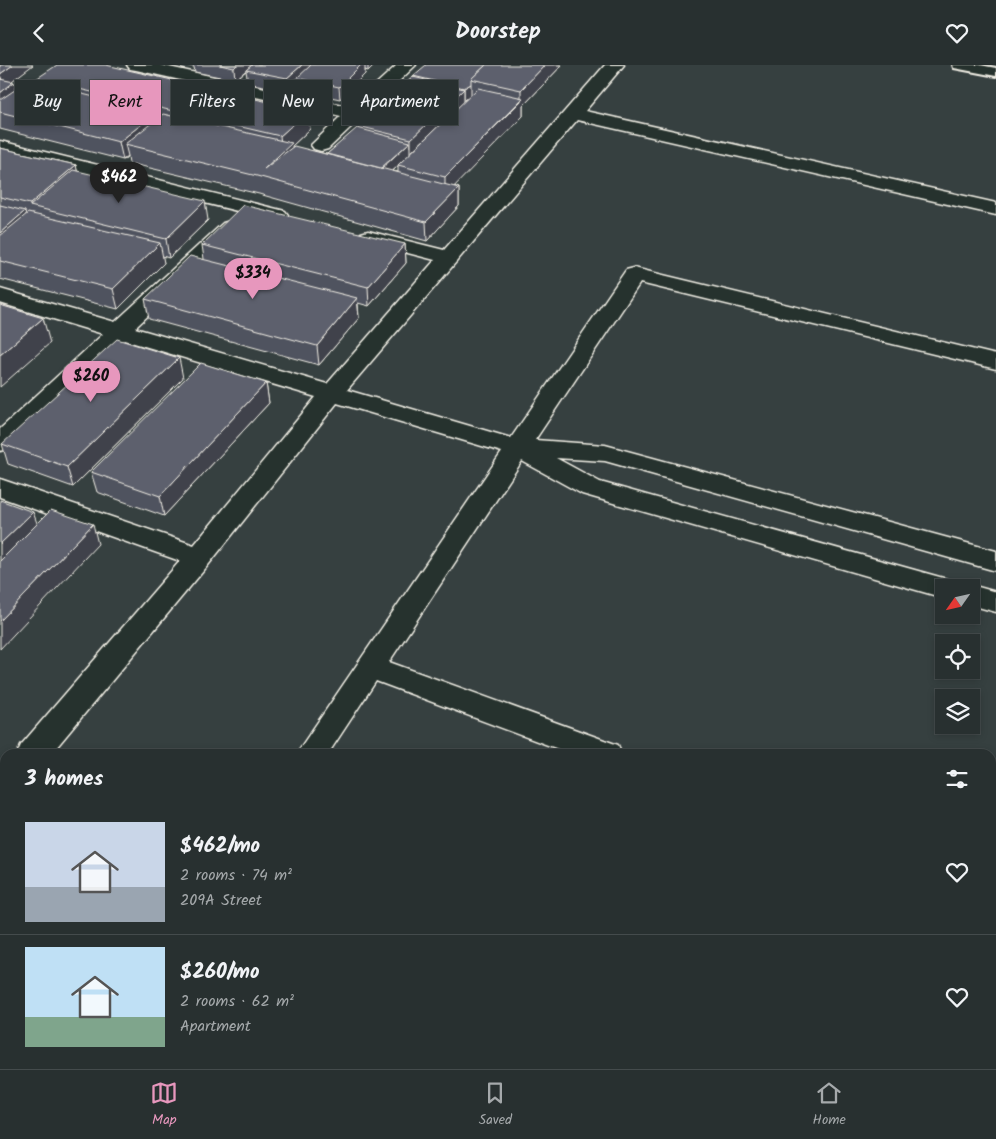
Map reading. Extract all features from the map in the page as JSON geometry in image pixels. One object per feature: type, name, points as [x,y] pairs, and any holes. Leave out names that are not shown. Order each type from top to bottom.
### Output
[{"type":"street","points":[[136,65],[342,111]]},
{"type":"street","points":[[391,80],[407,65]]},
{"type":"street","points":[[36,749],[199,557],[332,393],[615,65]]},
{"type":"street","points":[[574,114],[996,209]]},
{"type":"street","points":[[321,145],[343,125]]},
{"type":"street","points":[[0,147],[297,220]]},
{"type":"street","points":[[0,443],[250,208]]},
{"type":"street","points":[[354,234],[448,257]]},
{"type":"street","points":[[315,749],[634,275],[996,362]]},
{"type":"street","points":[[0,296],[517,448],[591,488],[935,585]]},
{"type":"street","points":[[517,448],[605,453],[996,561]]},
{"type":"street","points":[[0,488],[199,557]]},
{"type":"street","points":[[980,598],[996,602]]},
{"type":"street","points":[[370,667],[593,749]]},
{"type":"lane","points":[[959,65],[996,72]]},
{"type":"building","points":[[0,65],[13,65],[0,74]]},
{"type":"building","points":[[57,65],[106,65],[172,80],[171,111],[161,108],[161,80],[90,80],[90,92],[80,89],[80,80],[36,79]]},
{"type":"building","points":[[220,65],[237,65],[234,68]]},
{"type":"building","points":[[252,65],[302,65],[287,78],[246,70]]},
{"type":"building","points":[[311,65],[361,65],[346,80],[342,80],[342,84],[339,87],[332,86],[332,80],[297,78]]},
{"type":"building","points":[[426,65],[486,65],[471,79],[471,84],[464,88],[458,87],[458,80],[430,80],[413,76]]},
{"type":"building","points":[[486,65],[545,65],[521,90],[471,79]]},
{"type":"building","points":[[413,77],[426,80],[410,80]]},
{"type":"building","points":[[0,79],[14,82],[0,93]]},
{"type":"building","points":[[458,88],[464,89],[458,95]]},
{"type":"building","points":[[478,88],[523,98],[445,177],[398,165],[440,125],[458,125],[458,107]]},
{"type":"building","points":[[15,90],[15,116],[0,112],[0,100]]},
{"type":"building","points":[[80,93],[90,96],[90,125],[141,125],[119,142],[52,125],[80,125]]},
{"type":"building","points":[[254,99],[264,101],[264,125],[292,125],[280,136],[233,125],[254,125]]},
{"type":"building","points":[[163,114],[171,116],[171,125],[212,125],[292,143],[264,169],[294,146],[459,188],[426,222],[257,176],[125,144],[149,125],[161,125],[161,116]]},
{"type":"building","points":[[359,125],[426,125],[411,139],[358,126]]},
{"type":"building","points":[[357,128],[410,142],[381,168],[327,154]]},
{"type":"building","points":[[0,148],[76,165],[30,204],[0,197]]},
{"type":"building","points":[[73,170],[205,201],[166,239],[30,206]]},
{"type":"building","points":[[0,205],[25,211],[0,233]]},
{"type":"building","points":[[243,205],[405,244],[368,287],[202,245]]},
{"type":"building","points":[[28,213],[160,243],[113,289],[0,261],[0,236]]},
{"type":"building","points":[[190,256],[357,298],[317,346],[145,299]]},
{"type":"building","points":[[0,305],[43,318],[0,355]]},
{"type":"building","points":[[117,339],[179,358],[67,467],[2,444]]},
{"type":"building","points":[[201,363],[266,383],[160,496],[91,472]]},
{"type":"building","points":[[0,500],[33,512],[0,544]]},
{"type":"building","points":[[51,510],[93,524],[0,621],[0,561]]}]
